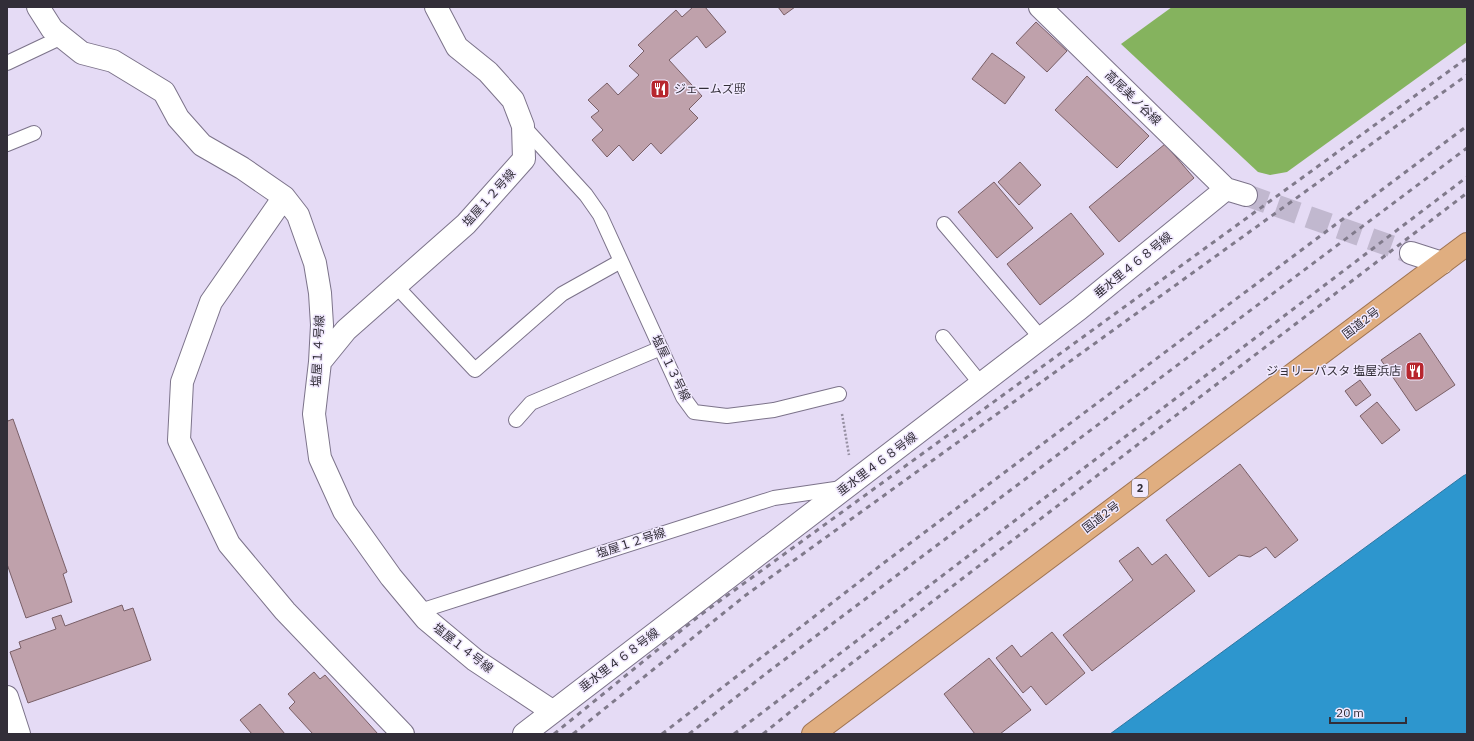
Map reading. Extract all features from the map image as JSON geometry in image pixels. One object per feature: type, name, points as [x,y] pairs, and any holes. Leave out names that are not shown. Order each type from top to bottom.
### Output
[{"type":"highway","name":"国道2号","points":[[814,734],[1467,244]]},
{"type":"street","name":"塩屋１４号線","points":[[38,7],[52,29],[82,53],[113,61],[164,92],[178,118],[202,145],[242,168],[284,197],[298,215],[315,263],[322,325],[320,362],[314,414],[320,458],[344,511],[391,577],[426,619],[475,660],[552,712]]},
{"type":"street","name":"塩屋１２号線","points":[[320,362],[346,330],[466,224],[524,159],[523,126],[513,100],[488,72],[457,47],[436,7]]},
{"type":"street","name":"高尾美ノ谷線","points":[[1040,7],[1236,192]]},
{"type":"street","name":"垂水里４６８号線","points":[[524,734],[1041,338],[1236,192]]},
{"type":"street","points":[[284,197],[211,302],[182,382],[179,440],[229,544],[285,611],[403,734]]},
{"type":"street","points":[[1411,253],[1442,264]]},
{"type":"street","points":[[7,697],[19,734]]},
{"type":"lane","points":[[7,63],[62,37]]},
{"type":"lane","name":"塩屋１３号線","points":[[523,126],[586,195],[600,214],[683,397],[694,412],[727,416],[766,411],[839,394]]},
{"type":"lane","points":[[7,144],[34,133]]},
{"type":"lane","points":[[944,224],[1041,338]]},
{"type":"lane","points":[[396,286],[475,370],[562,294],[621,261]]},
{"type":"lane","points":[[943,337],[981,384]]},
{"type":"lane","points":[[516,420],[531,403],[660,348]]},
{"type":"lane","name":"塩屋１２号線","points":[[420,611],[774,498],[849,485]]},
{"type":"path","points":[[839,394],[849,485]]},
{"type":"green space","points":[[1172,7],[1467,7],[1467,42],[1287,172],[1270,175],[1258,172],[1121,44]]},
{"type":"water","points":[[1467,474],[1467,734],[1110,734],[1463,476]]},
{"type":"building","name":"ジェームズ邸","points":[[693,7],[705,7],[726,32],[706,48],[697,36],[669,60],[702,96],[689,109],[698,118],[661,154],[651,143],[633,161],[619,145],[607,157],[592,140],[603,130],[591,117],[599,111],[588,100],[607,83],[618,95],[639,75],[629,66],[644,51],[638,45],[676,10],[682,17]]},
{"type":"building","points":[[778,7],[795,7],[784,15]]},
{"type":"building","points":[[1036,22],[1067,51],[1047,72],[1016,43]]},
{"type":"building","points":[[992,53],[1025,77],[1005,104],[972,79]]},
{"type":"building","points":[[1087,76],[1149,136],[1117,168],[1055,110]]},
{"type":"building","points":[[1165,144],[1194,178],[1119,242],[1089,207]]},
{"type":"building","points":[[1020,162],[1041,185],[1019,205],[998,182]]},
{"type":"building","points":[[994,182],[1033,228],[997,258],[958,212]]},
{"type":"building","points":[[1071,213],[1104,254],[1040,305],[1007,264]]},
{"type":"building","points":[[1420,333],[1455,385],[1416,411],[1381,360]]},
{"type":"building","points":[[1360,380],[1371,395],[1356,406],[1345,391]]},
{"type":"building","points":[[1377,402],[1400,430],[1382,444],[1360,416]]},
{"type":"building","points":[[7,418],[8,421],[13,419],[67,572],[63,574],[72,602],[26,618],[7,564]]},
{"type":"building","points":[[1240,464],[1298,540],[1275,558],[1266,547],[1250,557],[1239,555],[1209,577],[1166,520]]},
{"type":"building","points":[[1138,547],[1152,565],[1166,554],[1195,591],[1092,671],[1063,635],[1133,580],[1119,561]]},
{"type":"building","points":[[122,605],[124,611],[133,608],[151,660],[28,703],[10,652],[21,648],[19,642],[56,629],[52,618],[61,615],[65,626]]},
{"type":"building","points":[[1052,632],[1085,673],[1046,705],[1031,686],[1023,693],[996,658],[1012,645],[1021,657]]},
{"type":"building","points":[[989,658],[1031,710],[1000,734],[975,734],[944,694]]},
{"type":"building","points":[[314,672],[320,679],[325,675],[378,734],[313,734],[289,708],[295,702],[288,694]]},
{"type":"building","points":[[260,704],[285,734],[252,734],[240,720]]},
{"type":"tunnel","points":[[1246,195],[1411,253]]},
{"type":"railway","points":[[554,734],[699,616],[1467,58]]},
{"type":"railway","points":[[573,734],[746,595],[1467,75]]},
{"type":"railway","points":[[662,734],[885,562],[1467,126]]},
{"type":"railway","points":[[689,734],[768,672],[1467,148]]},
{"type":"railway","points":[[734,734],[1467,177]]},
{"type":"railway","points":[[763,734],[827,682],[1467,193]]},
{"type":"place","name":"ジェームズ邸","points":[[660,89]]},
{"type":"place","name":"ジョリーパスタ 塩屋浜店","points":[[1415,371]]}]
